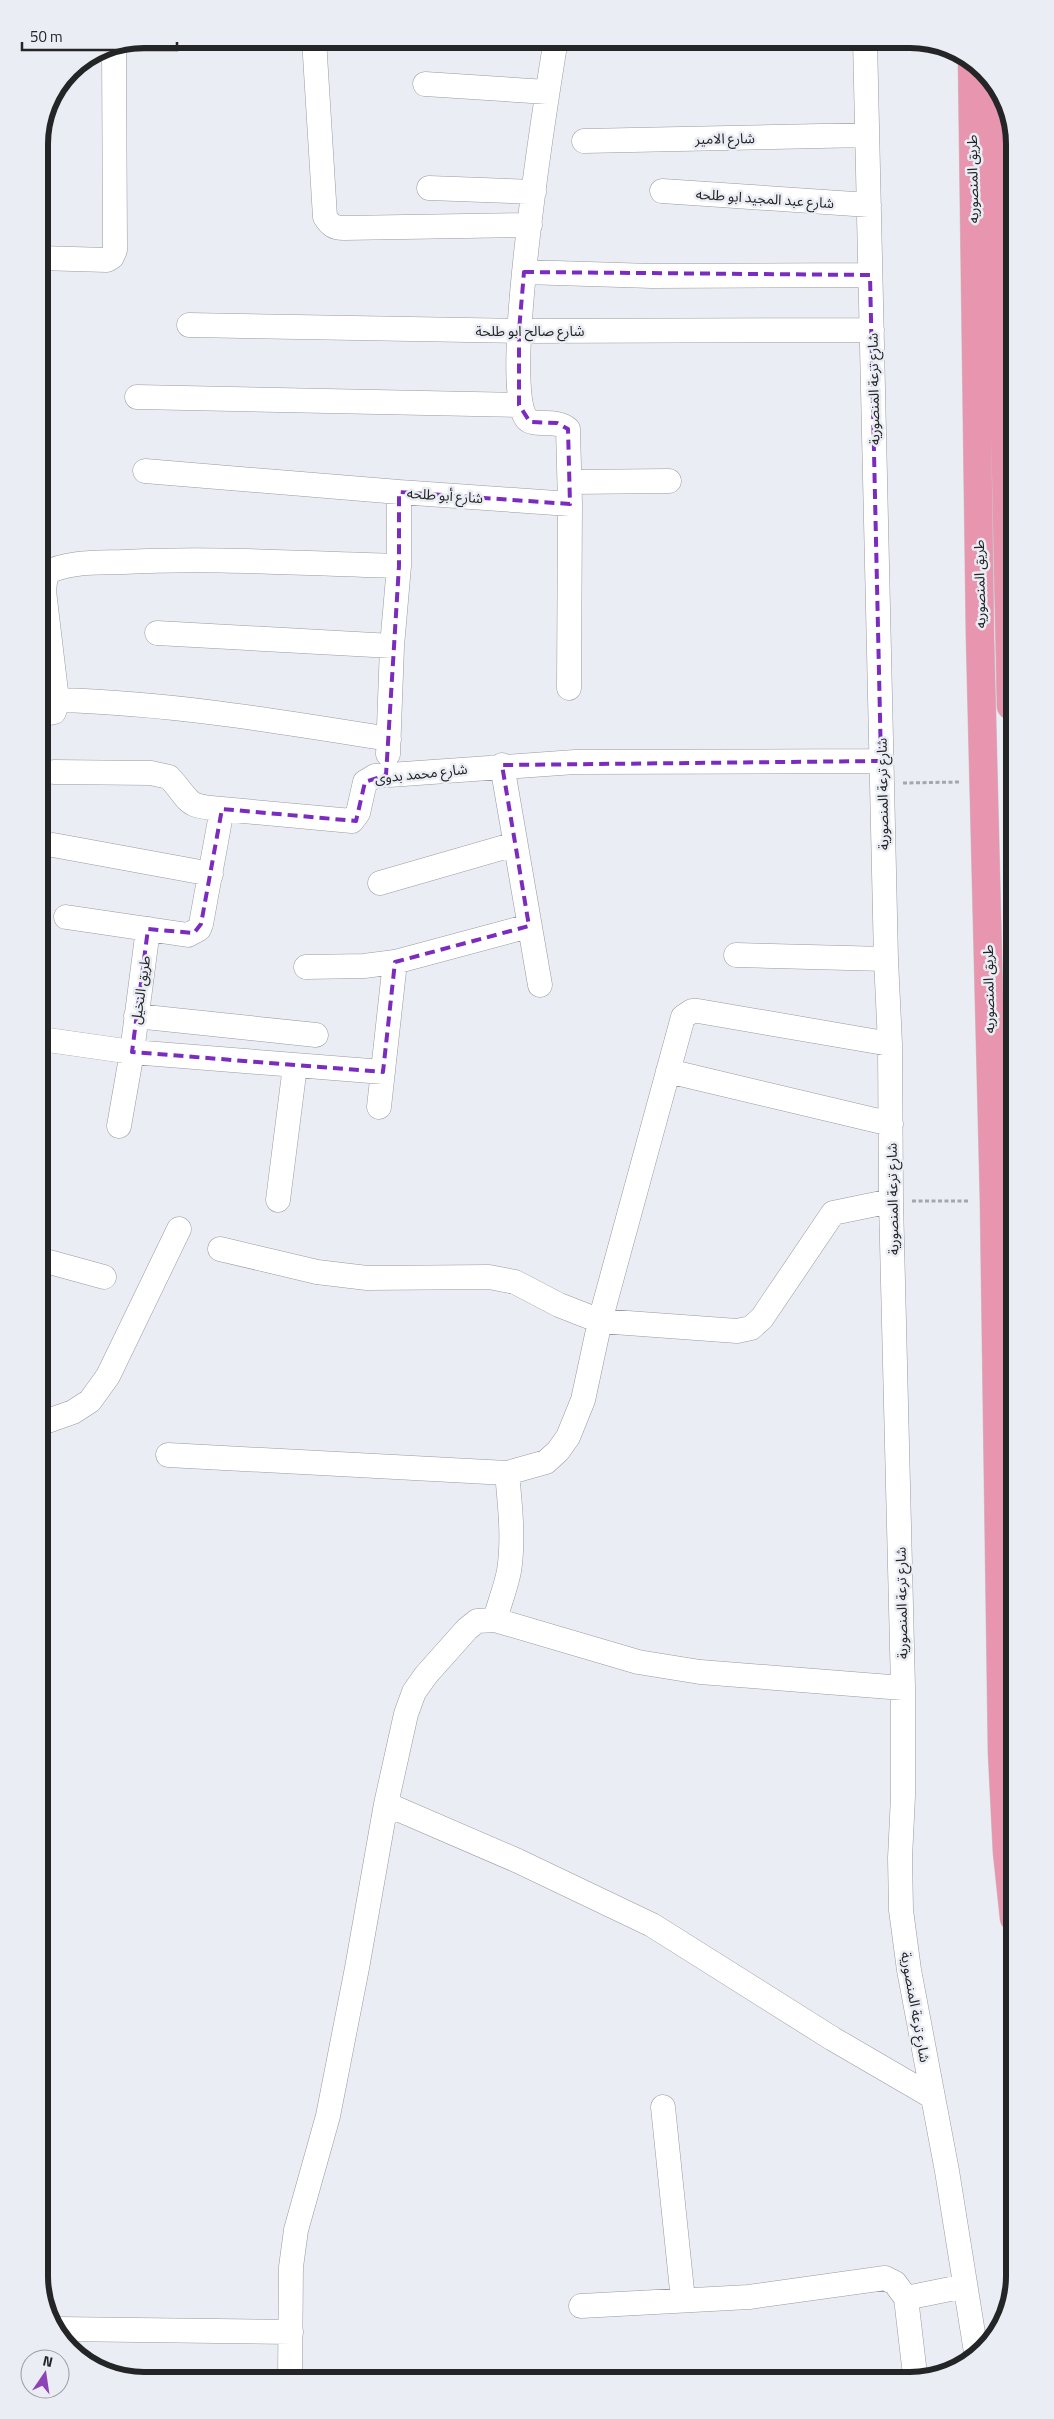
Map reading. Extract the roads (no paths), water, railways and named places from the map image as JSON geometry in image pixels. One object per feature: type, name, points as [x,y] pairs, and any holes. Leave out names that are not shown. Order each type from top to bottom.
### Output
[{"type":"main road","name":"طريق المنصوريه","points":[[972,70],[977,452],[1006,1673]]},
{"type":"main road","name":"طريق المنصوريه","points":[[999,106],[1006,234],[1006,452]]},
{"type":"main road","points":[[977,452],[1006,452]]},
{"type":"street","points":[[315,48],[325,217],[329,224],[336,228],[530,225]]},
{"type":"street","points":[[554,48],[524,272],[519,331],[519,405],[526,419],[530,422],[557,423],[568,429],[570,493],[569,688]]},
{"type":"street","name":"شارع ترعة المنصورية","points":[[865,48],[886,960],[891,1124],[898,1201],[903,1688],[901,1910],[909,1970],[931,2096],[947,2171],[975,2346]]},
{"type":"street","points":[[48,258],[107,260],[112,257],[115,250],[114,53]]},
{"type":"street","points":[[425,84],[547,92]]},
{"type":"street","name":"شارع الامير","points":[[584,141],[867,135]]},
{"type":"street","points":[[429,188],[534,192]]},
{"type":"street","name":"شارع عبد المجيد ابو طلحه","points":[[662,191],[869,205]]},
{"type":"street","points":[[524,272],[652,276],[870,275]]},
{"type":"street","name":"شارع صالح ابو طلحة","points":[[189,325],[519,331],[872,330]]},
{"type":"street","points":[[137,397],[519,405]]},
{"type":"street","points":[[145,471],[399,492]]},
{"type":"street","name":"شارع أبو طلحه","points":[[386,775],[392,646],[399,566],[399,492],[570,493],[669,481]]},
{"type":"street","points":[[48,572],[55,569],[91,564],[184,558],[399,566]]},
{"type":"street","points":[[157,633],[392,646]]},
{"type":"street","points":[[48,683],[49,708],[128,702],[248,716],[389,739]]},
{"type":"street","name":"شارع محمد بدوى","points":[[222,809],[352,821],[358,813],[365,782],[370,777],[502,765],[585,762],[881,761]]},
{"type":"street","points":[[502,765],[540,985]]},
{"type":"street","points":[[54,772],[151,773],[169,777],[186,800],[194,806],[222,809],[199,930],[188,935],[66,917]]},
{"type":"street","points":[[380,883],[515,844]]},
{"type":"street","points":[[52,845],[211,874]]},
{"type":"street","points":[[306,967],[364,966],[395,962],[529,926]]},
{"type":"street","name":"طريق النخيل","points":[[119,1126],[132,1052],[148,929]]},
{"type":"street","points":[[736,955],[886,960]]},
{"type":"street","points":[[379,1108],[395,962]]},
{"type":"street","points":[[168,1455],[507,1473],[546,1462],[568,1438],[583,1400],[600,1321],[683,1017],[692,1011],[890,1044]]},
{"type":"street","points":[[136,1016],[316,1035]]},
{"type":"street","points":[[48,1040],[132,1052],[383,1072]]},
{"type":"street","points":[[278,1200],[295,1066]]},
{"type":"street","points":[[668,1071],[891,1124]]},
{"type":"street","points":[[220,1249],[317,1272],[367,1278],[498,1278],[515,1282],[559,1305],[600,1321],[737,1331],[751,1328],[778,1295],[833,1213],[898,1201]]},
{"type":"street","points":[[48,1422],[72,1412],[90,1401],[108,1376],[179,1229]]},
{"type":"street","points":[[48,1262],[104,1277]]},
{"type":"street","points":[[495,1620],[509,1572],[511,1548],[511,1514],[507,1473]]},
{"type":"street","points":[[290,2371],[291,2267],[296,2230],[328,2116],[358,1968],[386,1804],[406,1714],[414,1692],[426,1675],[467,1629],[477,1621],[495,1620],[638,1662],[673,1668],[759,1678],[903,1688]]},
{"type":"street","points":[[386,1804],[518,1861],[652,1925],[833,2039],[931,2096]]},
{"type":"street","points":[[663,2108],[683,2300]]},
{"type":"street","points":[[581,2306],[749,2296],[885,2278],[895,2283],[906,2298],[915,2371]]},
{"type":"street","points":[[906,2298],[966,2286]]},
{"type":"street","points":[[64,2329],[291,2332]]}]
